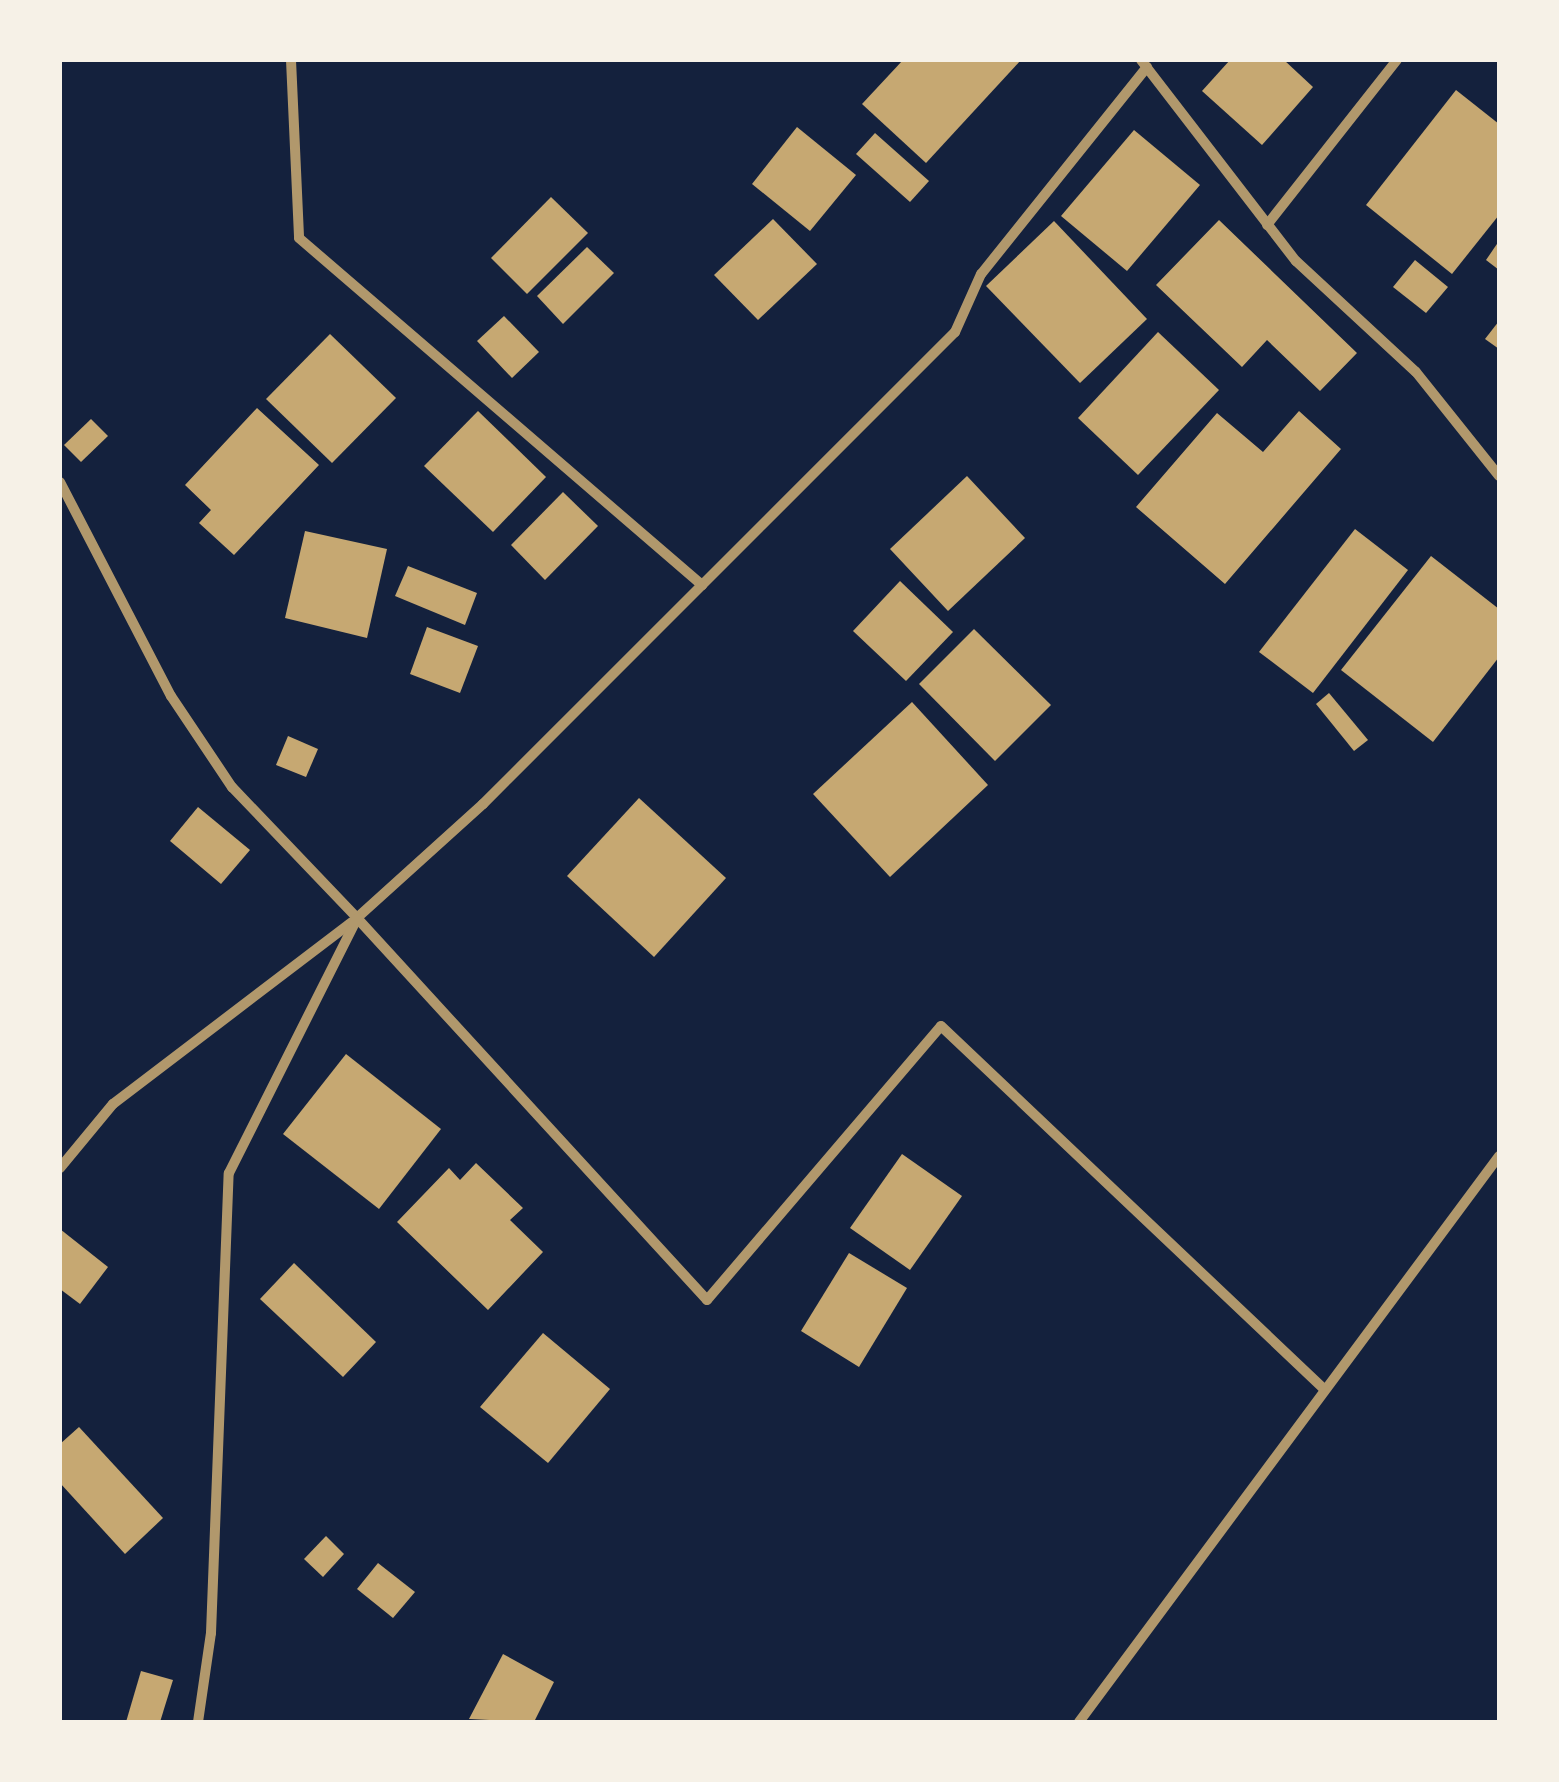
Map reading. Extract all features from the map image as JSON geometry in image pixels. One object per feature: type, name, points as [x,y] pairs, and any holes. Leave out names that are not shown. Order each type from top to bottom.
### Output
[{"type":"street","points":[[292,60],[299,238],[702,585]]},
{"type":"street","points":[[1267,225],[1397,60]]},
{"type":"street","points":[[60,1168],[113,1104],[358,918],[484,804],[955,332],[980,274],[1144,64],[1267,225],[1416,372],[1499,476]]},
{"type":"street","points":[[60,482],[171,696],[232,788],[358,918],[707,1300],[941,1026],[1323,1388]]},
{"type":"street","points":[[198,1722],[212,1633],[229,1172],[358,918]]},
{"type":"street","points":[[1079,1722],[1323,1388],[1499,1156]]},
{"type":"building","points":[[903,60],[1021,60],[926,163],[862,104]]},
{"type":"building","points":[[1230,60],[1284,60],[1313,87],[1262,145],[1202,91]]},
{"type":"building","points":[[1456,90],[1499,124],[1499,215],[1452,274],[1366,205]]},
{"type":"building","points":[[797,127],[856,175],[810,231],[752,184]]},
{"type":"building","points":[[1134,130],[1200,185],[1127,271],[1061,216]]},
{"type":"building","points":[[875,133],[929,181],[910,202],[856,154]]},
{"type":"building","points":[[551,197],[588,233],[527,294],[491,258]]},
{"type":"building","points":[[773,219],[817,264],[758,320],[714,275]]},
{"type":"building","points":[[1219,220],[1357,353],[1320,391],[1267,340],[1242,367],[1156,285]]},
{"type":"building","points":[[1054,221],[1147,319],[1080,383],[986,286]]},
{"type":"building","points":[[1499,241],[1499,270],[1486,260]]},
{"type":"building","points":[[587,247],[614,273],[563,324],[537,296]]},
{"type":"building","points":[[1415,260],[1448,287],[1426,313],[1393,287]]},
{"type":"building","points":[[504,316],[539,352],[512,378],[477,341]]},
{"type":"building","points":[[1499,321],[1499,349],[1485,339]]},
{"type":"building","points":[[1158,332],[1219,390],[1138,475],[1078,418]]},
{"type":"building","points":[[330,334],[396,398],[332,463],[266,399]]},
{"type":"building","points":[[257,408],[319,465],[234,555],[199,523],[211,510],[185,485]]},
{"type":"building","points":[[478,411],[546,477],[493,532],[424,466]]},
{"type":"building","points":[[1299,411],[1341,449],[1225,584],[1136,507],[1217,413],[1263,452]]},
{"type":"building","points":[[91,419],[108,436],[81,462],[64,445]]},
{"type":"building","points":[[967,476],[1025,538],[948,611],[890,549]]},
{"type":"building","points":[[563,492],[598,526],[545,580],[511,545]]},
{"type":"building","points":[[1355,529],[1408,570],[1313,693],[1259,652]]},
{"type":"building","points":[[305,531],[387,549],[367,638],[285,618]]},
{"type":"building","points":[[1431,556],[1499,609],[1499,657],[1433,742],[1341,670]]},
{"type":"building","points":[[408,566],[477,593],[465,625],[395,596]]},
{"type":"building","points":[[900,581],[953,632],[906,681],[853,631]]},
{"type":"building","points":[[427,627],[478,646],[460,693],[410,674]]},
{"type":"building","points":[[974,629],[1051,705],[995,761],[919,684]]},
{"type":"building","points":[[1329,693],[1368,740],[1354,751],[1316,704]]},
{"type":"building","points":[[912,702],[988,785],[890,877],[813,794]]},
{"type":"building","points":[[288,736],[318,749],[306,777],[276,765]]},
{"type":"building","points":[[639,798],[726,878],[654,957],[567,876]]},
{"type":"building","points":[[198,807],[250,850],[221,884],[170,841]]},
{"type":"building","points":[[346,1054],[441,1129],[379,1209],[283,1134]]},
{"type":"building","points":[[902,1154],[962,1196],[910,1270],[850,1228]]},
{"type":"building","points":[[476,1163],[523,1208],[510,1220],[543,1252],[488,1310],[397,1222],[449,1168],[460,1180]]},
{"type":"building","points":[[60,1229],[108,1267],[80,1304],[60,1289]]},
{"type":"building","points":[[849,1253],[907,1288],[859,1367],[801,1331]]},
{"type":"building","points":[[294,1263],[376,1342],[343,1377],[260,1299]]},
{"type":"building","points":[[543,1333],[610,1389],[548,1463],[480,1407]]},
{"type":"building","points":[[79,1427],[163,1518],[125,1554],[60,1483],[60,1444]]},
{"type":"building","points":[[326,1536],[344,1554],[323,1577],[304,1559]]},
{"type":"building","points":[[378,1563],[415,1592],[393,1618],[357,1589]]},
{"type":"building","points":[[503,1654],[554,1682],[534,1722],[469,1719]]},
{"type":"building","points":[[141,1671],[173,1680],[160,1722],[126,1722]]}]
